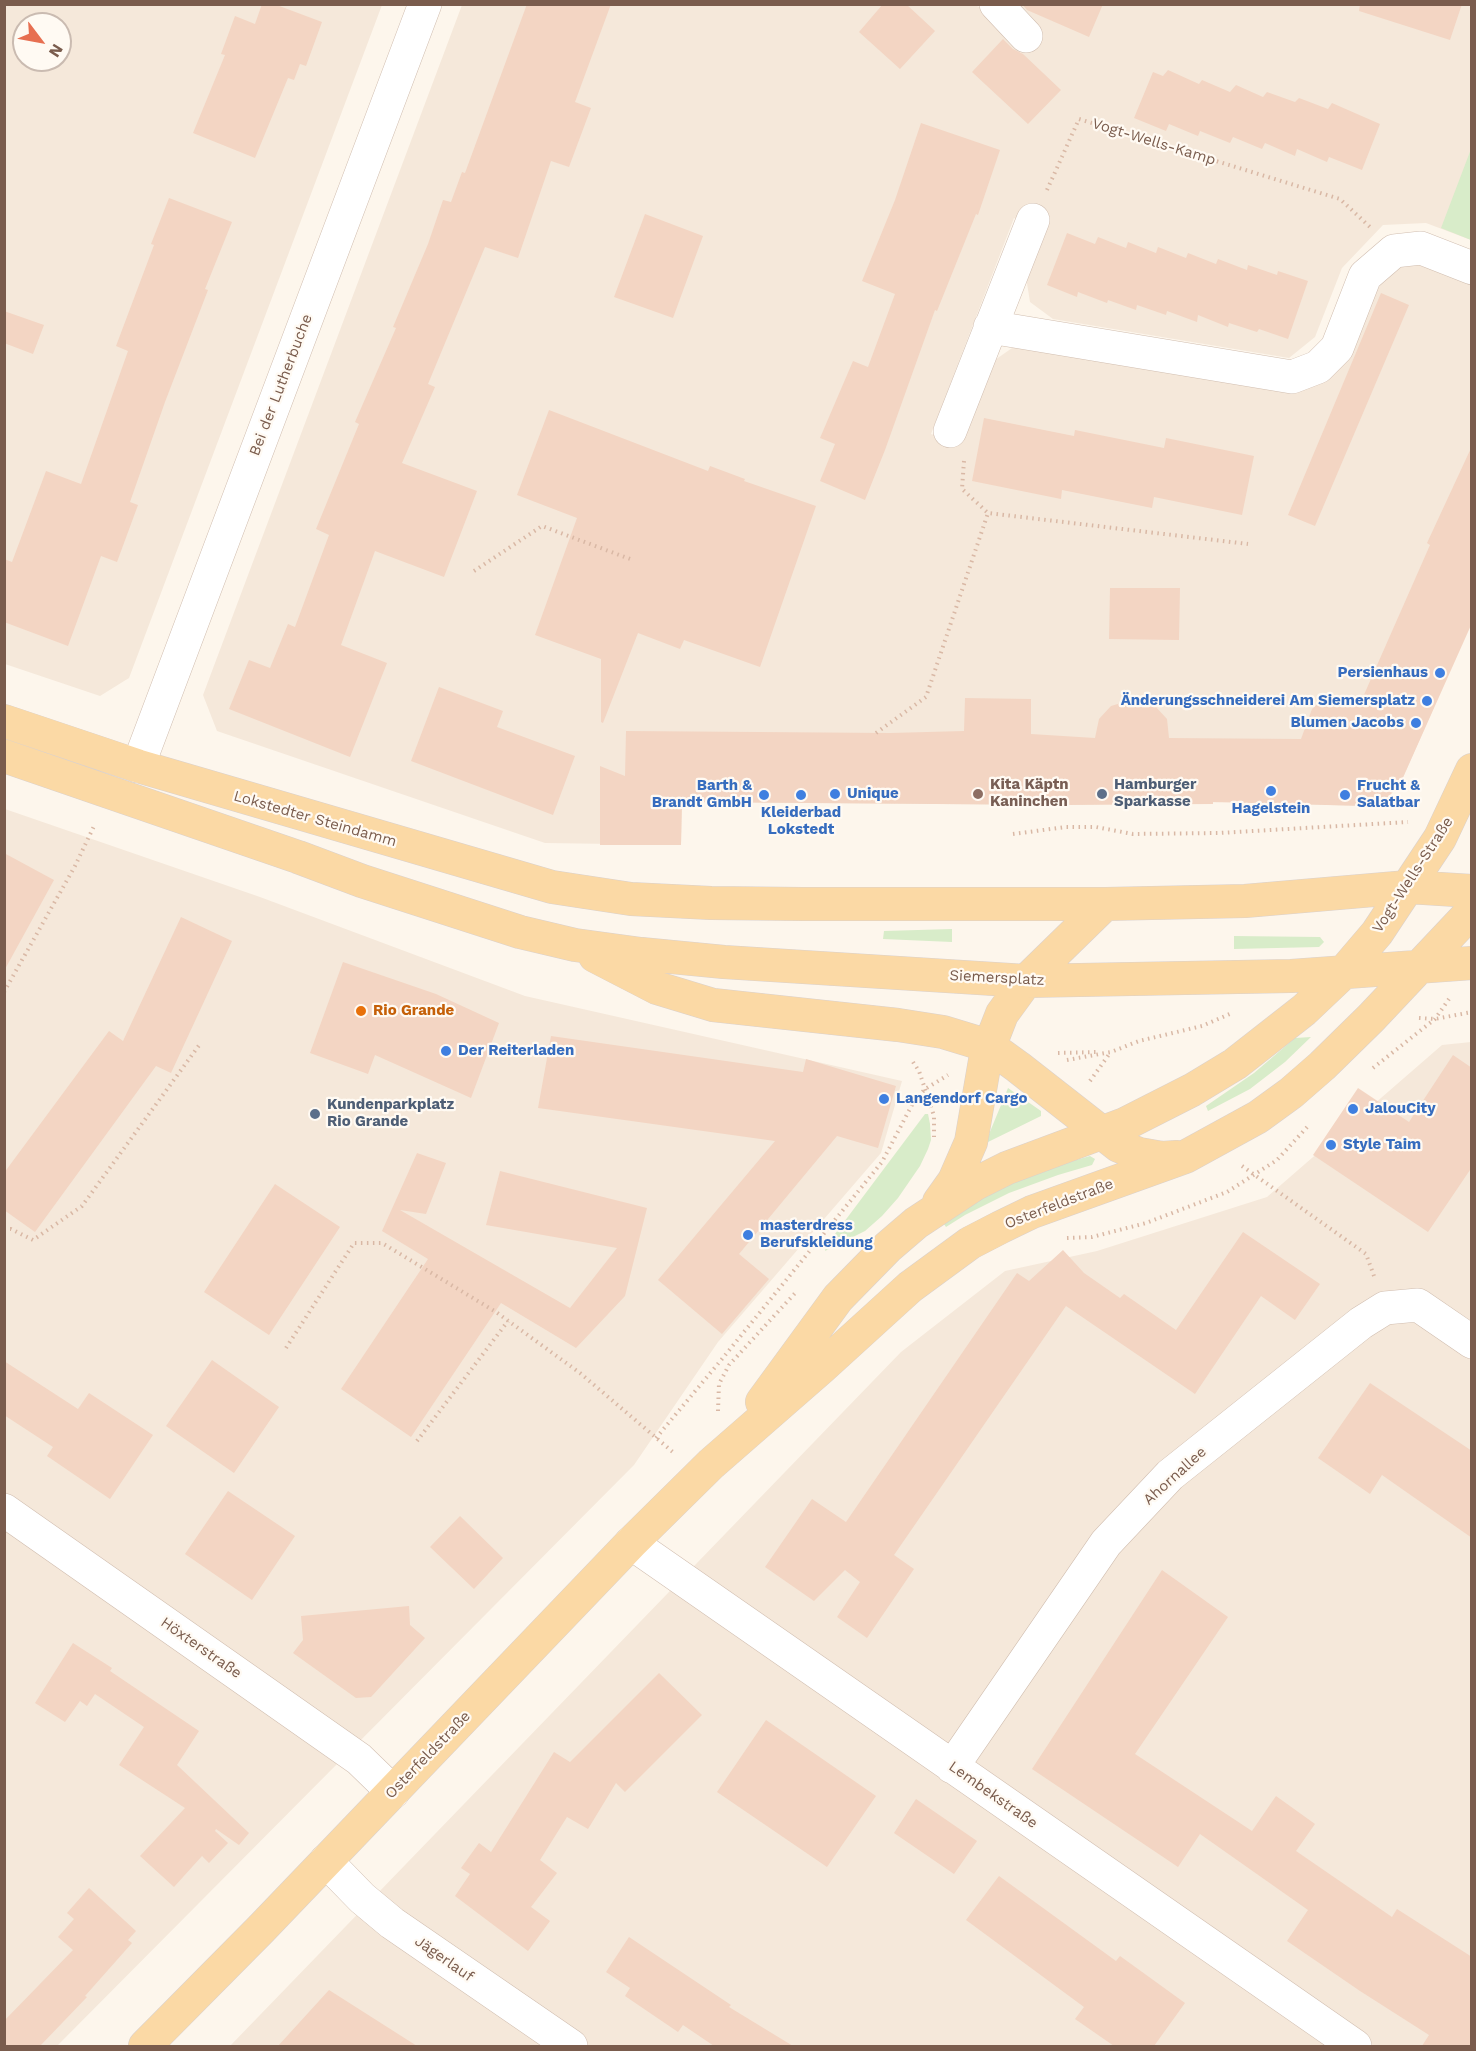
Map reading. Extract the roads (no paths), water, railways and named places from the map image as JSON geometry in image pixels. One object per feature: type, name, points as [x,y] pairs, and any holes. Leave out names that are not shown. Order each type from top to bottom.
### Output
[{"type":"main road","name":"Lokstedter Steindamm","points":[[4,721],[138,766],[552,888],[631,899],[803,904],[1105,904]]},
{"type":"main road","points":[[4,756],[374,884],[520,932],[575,945],[657,988],[713,1005],[898,1025],[944,1032],[989,1046],[1119,1146],[1139,1155],[1162,1158],[1198,1151]]},
{"type":"main road","name":"Vogt-Wells-Straße","points":[[1342,974],[1377,933],[1422,888],[1440,838],[1472,770]]},
{"type":"main road","points":[[930,1213],[954,1181],[971,1142],[989,1046],[1002,1014],[1026,981],[1105,904],[1245,902],[1422,888],[1472,891]]},
{"type":"main road","points":[[1422,888],[1441,918],[1449,936],[1472,963]]},
{"type":"main road","points":[[1419,968],[1472,911]]},
{"type":"main road","name":"Siemersplatz","points":[[575,945],[723,962],[1026,981],[1171,980],[1342,974],[1472,963]]},
{"type":"main road","name":"Osterfeldstraße","points":[[145,2046],[393,1792],[631,1543],[705,1470],[910,1287],[970,1243],[1032,1212],[1198,1151],[1258,1117],[1291,1093],[1329,1059],[1419,968]]},
{"type":"main road","name":"Osterfeldstraße","points":[[705,1470],[758,1407],[838,1298],[888,1247],[930,1213],[975,1184],[1007,1168],[1140,1118],[1235,1064],[1304,1010],[1342,974]]},
{"type":"street","name":"Bei der Lutherbuche","points":[[138,766],[425,4]]},
{"type":"street","points":[[996,4],[1026,36]]},
{"type":"street","points":[[950,431],[1033,220]]},
{"type":"street","points":[[990,327],[1292,376],[1318,367],[1336,348],[1365,276],[1394,250],[1421,248],[1472,268]]},
{"type":"street","name":"Ahornallee","points":[[952,1767],[1106,1543],[1170,1475],[1361,1323],[1385,1308],[1419,1305],[1472,1342]]},
{"type":"street","name":"Höxterstraße","points":[[4,1510],[359,1759],[393,1792]]},
{"type":"street","name":"Lembekstraße","points":[[631,1543],[1354,2046]]},
{"type":"street","name":"Jägerlauf","points":[[326,1861],[362,1898],[392,1923],[571,2046]]},
{"type":"place","name":"Persienhaus","points":[[1440,673]]},
{"type":"place","name":"Änderungsschneiderei Am Siemersplatz","points":[[1427,701]]},
{"type":"place","name":"Blumen Jacobs","points":[[1416,723]]},
{"type":"place","name":"Hagelstein","points":[[1271,791]]},
{"type":"place","name":"Unique","points":[[835,794]]},
{"type":"place","name":"Kita Käptn Kaninchen","points":[[978,794]]},
{"type":"place","name":"Hamburger Sparkasse","points":[[1102,794]]},
{"type":"place","name":"Barth & Brandt GmbH","points":[[764,795]]},
{"type":"place","name":"Kleiderbad Lokstedt","points":[[801,795]]},
{"type":"place","name":"Frucht & Salatbar","points":[[1345,795]]},
{"type":"place","name":"Rio Grande","points":[[361,1011]]},
{"type":"place","name":"Der Reiterladen","points":[[446,1051]]},
{"type":"place","name":"Langendorf Cargo","points":[[884,1099]]},
{"type":"place","name":"JalouCity","points":[[1353,1109]]},
{"type":"place","name":"Kundenparkplatz Rio Grande","points":[[315,1114]]},
{"type":"place","name":"Style Taim","points":[[1331,1145]]},
{"type":"place","name":"masterdress Berufskleidung","points":[[748,1235]]}]
